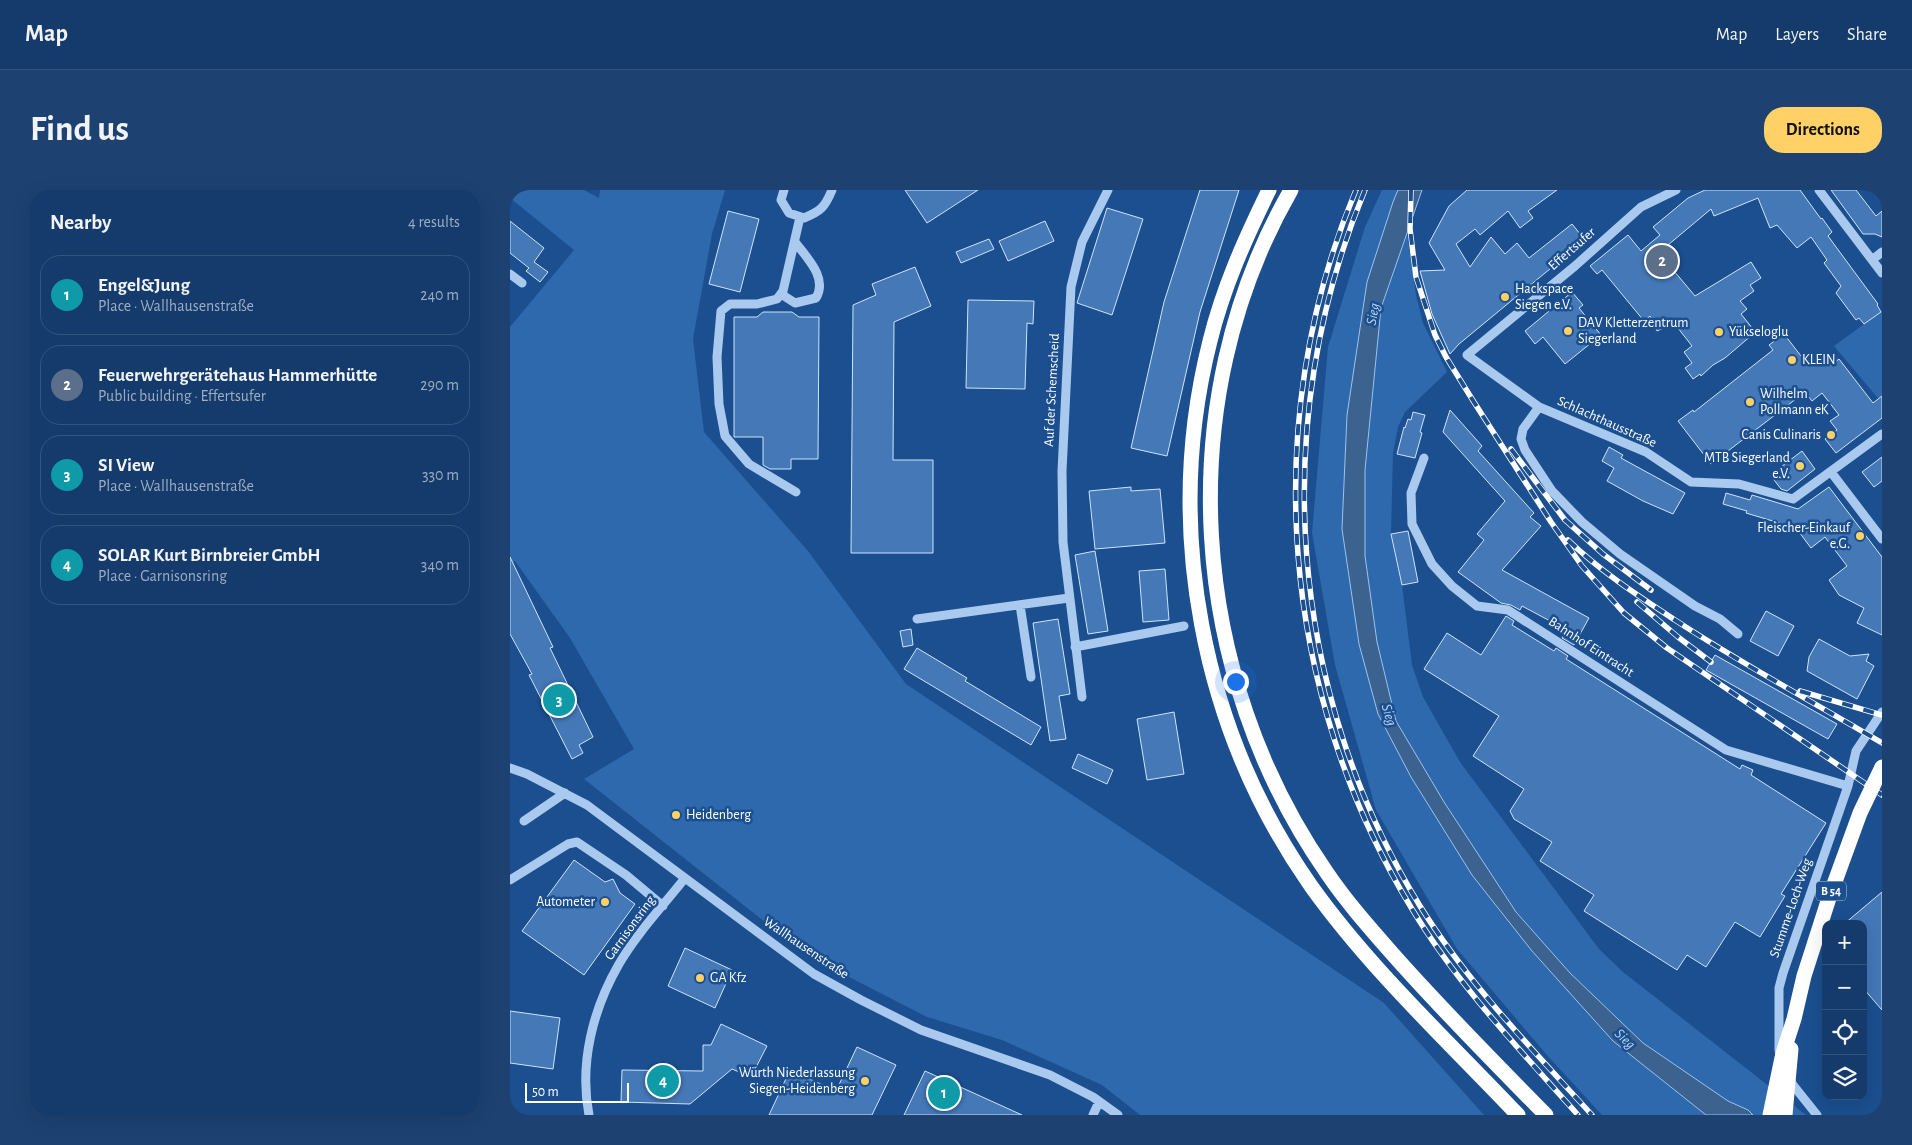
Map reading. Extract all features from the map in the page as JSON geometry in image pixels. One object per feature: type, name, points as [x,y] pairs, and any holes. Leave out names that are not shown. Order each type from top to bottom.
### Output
[{"type":"highway","points":[[1269,190],[1235,263],[1221,302],[1210,341],[1195,421],[1191,470],[1191,543],[1196,592],[1210,664],[1224,711],[1250,780],[1289,852],[1311,886],[1389,979],[1518,1115]]},
{"type":"highway","points":[[1291,190],[1253,270],[1240,308],[1223,375],[1215,424],[1211,463],[1211,542],[1220,621],[1229,660],[1250,726],[1268,771],[1291,815],[1328,874],[1351,906],[1405,968],[1546,1115]]},
{"type":"highway","name":"B 54","points":[[1770,1115],[1783,1053],[1794,1019],[1804,976],[1838,872],[1860,813],[1882,767]]},
{"type":"highway","name":"B 54","points":[[1785,1115],[1794,1019]]},
{"type":"street","points":[[784,190],[781,200],[789,213],[804,218],[819,212],[827,202],[832,190]]},
{"type":"street","name":"Auf der Schemscheid","points":[[1082,697],[1063,542],[1062,471],[1071,287],[1082,242],[1108,190]]},
{"type":"street","name":"Effertsufer","points":[[1468,354],[1575,266],[1641,207],[1676,190]]},
{"type":"street","points":[[1819,190],[1882,274]]},
{"type":"street","points":[[796,492],[749,464],[725,436],[719,404],[717,357],[721,311],[730,304],[757,304],[777,299],[781,294],[788,273],[800,217]]},
{"type":"street","points":[[781,294],[795,304],[816,298],[820,290],[818,274],[795,242]]},
{"type":"street","points":[[1872,260],[1882,252]]},
{"type":"street","points":[[510,274],[522,283]]},
{"type":"street","name":"Schlachthausstraße","points":[[1468,354],[1539,407],[1646,452],[1691,482],[1739,484],[1793,499],[1831,472]]},
{"type":"street","points":[[1539,407],[1523,429],[1522,439],[1525,450],[1552,491],[1582,522],[1620,554],[1695,606],[1715,615],[1738,634]]},
{"type":"street","points":[[1882,434],[1831,472],[1882,539]]},
{"type":"street","name":"Bahnhof Eintracht","points":[[1424,458],[1411,493],[1412,524],[1432,564],[1452,586],[1477,606],[1508,610],[1726,750],[1848,786]]},
{"type":"street","points":[[917,619],[1069,598]]},
{"type":"street","points":[[1020,605],[1031,677]]},
{"type":"street","points":[[1076,647],[1184,626]]},
{"type":"street","name":"Stumme-Loch-Weg","points":[[1817,1115],[1792,1085],[1778,1050],[1779,988],[1792,945],[1848,786],[1856,751],[1882,712]]},
{"type":"street","name":"Wallhausenstraße","points":[[510,762],[527,774]]},
{"type":"street","name":"Wallhausenstraße","points":[[510,768],[527,774],[586,805],[814,974],[921,1030],[1050,1075],[1099,1102],[1118,1115]]},
{"type":"street","points":[[524,821],[565,793]]},
{"type":"street","points":[[510,880],[568,844],[577,842],[626,875],[663,906]]},
{"type":"street","name":"Garnisonsring","points":[[588,1115],[585,1063],[596,1010],[620,963],[686,878]]},
{"type":"street","points":[[1093,1115],[1099,1102]]},
{"type":"shaded area","points":[[512,190],[584,190],[599,198],[600,190],[725,190],[712,234],[693,339],[704,432],[808,551],[906,684],[1384,1003],[1484,1115],[1140,1115],[1102,1085],[1002,1040],[927,1017],[808,956],[584,779],[634,749],[570,638],[515,561],[510,562],[510,327],[574,250],[510,198]]},
{"type":"shaded area","points":[[1382,190],[1398,190],[1393,202],[1347,415],[1342,529],[1359,644],[1378,714],[1411,777],[1472,875],[1532,951],[1613,1041],[1706,1115],[1602,1115],[1546,1054],[1457,949],[1376,810],[1335,665],[1312,533],[1328,347],[1365,227]]},
{"type":"shaded area","points":[[1407,233],[1416,295],[1423,323],[1447,372],[1405,412],[1398,427],[1393,453],[1391,534],[1402,585],[1412,665],[1423,697],[1460,762],[1599,949],[1623,972],[1806,1115],[1753,1115],[1748,1110],[1728,1101],[1643,1043],[1570,973],[1516,912],[1444,802],[1396,721],[1377,642],[1365,556],[1365,470],[1381,308]]},
{"type":"shaded area","points":[[1882,311],[1882,403],[1834,346]]},
{"type":"water","name":"Sieg","points":[[1398,190],[1422,190],[1381,308],[1365,470],[1365,556],[1377,642],[1396,721],[1444,802],[1516,912],[1570,973],[1643,1043],[1728,1101],[1748,1110],[1753,1115],[1706,1115],[1613,1041],[1532,951],[1472,875],[1411,777],[1378,714],[1359,644],[1342,529],[1347,415],[1367,282]]},
{"type":"building","points":[[905,190],[978,190],[927,223]]},
{"type":"building","points":[[1200,190],[1239,190],[1200,312],[1167,456],[1131,448],[1164,302]]},
{"type":"building","points":[[1467,190],[1557,190],[1528,211],[1533,218],[1520,228],[1508,211],[1480,235],[1475,229],[1456,244],[1470,267],[1491,237],[1505,254],[1517,243],[1529,258],[1572,224],[1585,240],[1459,344],[1450,354],[1432,314],[1420,271],[1445,270],[1429,243],[1449,206]]},
{"type":"building","points":[[1705,190],[1800,190],[1832,232],[1828,236],[1878,304],[1881,312],[1864,324],[1859,318],[1856,320],[1836,293],[1841,286],[1824,263],[1827,260],[1811,237],[1797,248],[1777,225],[1770,228],[1758,198],[1714,216],[1711,209],[1668,245],[1679,258],[1669,265],[1695,296],[1751,262],[1761,278],[1750,285],[1754,291],[1740,301],[1747,309],[1741,314],[1753,329],[1752,335],[1701,376],[1700,374],[1693,379],[1685,368],[1692,363],[1684,352],[1692,346],[1674,323],[1657,331],[1650,316],[1644,321],[1602,270],[1597,274],[1590,266],[1628,235],[1641,251],[1660,235],[1653,227],[1688,198]]},
{"type":"building","points":[[1831,190],[1856,190],[1876,216],[1882,211],[1882,237],[1875,234],[1863,234]]},
{"type":"building","points":[[1107,208],[1143,219],[1112,315],[1077,303]]},
{"type":"building","points":[[728,211],[759,219],[740,292],[709,284]]},
{"type":"building","points":[[510,221],[544,248],[534,262],[548,272],[540,282],[526,271],[529,268],[510,253]]},
{"type":"building","points":[[1045,221],[1054,241],[1008,261],[999,241]]},
{"type":"building","points":[[989,239],[994,249],[961,263],[956,252]]},
{"type":"building","points":[[915,267],[931,306],[894,322],[893,460],[933,460],[933,553],[851,553],[853,305],[876,295],[872,284]]},
{"type":"building","name":"DAV Kletterzentrum Siegerland","points":[[1572,292],[1583,305],[1579,308],[1601,335],[1565,364],[1543,337],[1535,344],[1525,331]]},
{"type":"building","points":[[968,300],[1034,301],[1033,324],[1027,323],[1025,389],[966,388]]},
{"type":"building","points":[[763,312],[792,312],[799,317],[819,317],[818,459],[791,459],[791,469],[770,469],[763,465],[763,437],[734,437],[734,317],[757,317]]},
{"type":"building","points":[[1784,334],[1808,365],[1822,355],[1830,366],[1839,359],[1873,403],[1882,396],[1882,418],[1836,453],[1825,439],[1837,430],[1830,421],[1839,415],[1822,393],[1812,401],[1805,392],[1711,464],[1678,421],[1693,410],[1694,412],[1773,350],[1769,345]]},
{"type":"building","points":[[1450,410],[1482,446],[1478,451],[1534,513],[1530,517],[1541,526],[1502,570],[1589,618],[1574,645],[1562,638],[1567,630],[1522,606],[1520,610],[1511,605],[1501,603],[1458,572],[1484,540],[1477,534],[1505,501],[1443,432]]},
{"type":"building","points":[[1413,412],[1425,415],[1415,458],[1397,454],[1404,427],[1408,419],[1411,420]]},
{"type":"building","points":[[1609,447],[1623,455],[1621,458],[1685,493],[1673,514],[1643,501],[1607,481],[1614,468],[1602,461]]},
{"type":"building","points":[[1802,451],[1815,469],[1787,491],[1781,489],[1771,476]]},
{"type":"building","points":[[1882,457],[1882,481],[1874,487],[1862,472]]},
{"type":"building","points":[[1131,487],[1131,491],[1160,489],[1165,543],[1095,549],[1089,491]]},
{"type":"building","points":[[1829,487],[1882,557],[1882,635],[1857,623],[1864,608],[1839,595],[1829,580],[1847,566],[1825,537],[1811,548],[1796,528],[1723,504],[1726,493],[1750,500],[1752,495],[1798,509]]},
{"type":"building","points":[[1408,531],[1418,582],[1402,585],[1391,534]]},
{"type":"building","points":[[1095,551],[1108,631],[1088,634],[1075,555]]},
{"type":"building","points":[[510,557],[553,647],[550,648],[593,737],[579,745],[583,753],[572,759],[529,675],[532,674],[510,634]]},
{"type":"building","points":[[1165,569],[1169,620],[1143,622],[1139,571]]},
{"type":"building","points":[[1766,611],[1794,626],[1778,656],[1750,641]]},
{"type":"building","points":[[1506,616],[1514,621],[1512,625],[1554,651],[1556,648],[1568,656],[1566,659],[1740,769],[1742,765],[1753,770],[1751,775],[1826,823],[1781,894],[1785,896],[1760,937],[1735,922],[1706,967],[1687,955],[1677,970],[1584,911],[1594,895],[1540,861],[1552,842],[1514,819],[1510,811],[1524,789],[1473,756],[1499,716],[1424,669],[1447,633],[1481,655]]},
{"type":"building","points":[[1058,619],[1070,694],[1059,696],[1066,739],[1050,741],[1033,623]]},
{"type":"building","points":[[911,629],[913,645],[903,647],[900,631]]},
{"type":"building","points":[[1819,639],[1850,656],[1869,654],[1866,661],[1874,666],[1857,699],[1807,671],[1809,657]]},
{"type":"building","points":[[917,648],[967,678],[965,681],[1041,727],[1031,745],[904,669]]},
{"type":"building","points":[[1715,655],[1837,724],[1828,739],[1706,670]]},
{"type":"building","points":[[1174,712],[1184,774],[1147,780],[1137,719]]},
{"type":"building","points":[[1078,754],[1113,770],[1107,784],[1072,768]]},
{"type":"building","points":[[574,860],[605,882],[613,879],[620,893],[635,904],[584,975],[522,931]]},
{"type":"building","points":[[1882,892],[1882,1010],[1867,993],[1867,920],[1849,920]]},
{"type":"building","name":"GA Kfz","points":[[685,948],[732,970],[715,1008],[668,986]]},
{"type":"building","points":[[510,1011],[560,1018],[553,1069],[510,1063]]},
{"type":"building","points":[[721,1024],[767,1046],[751,1077],[732,1069],[690,1104],[621,1102],[622,1070],[703,1071],[703,1045],[711,1045]]},
{"type":"building","name":"Würth Niederlassung Siegen-Heidenberg","points":[[857,1047],[896,1065],[872,1115],[769,1115],[790,1070],[836,1091]]},
{"type":"building","points":[[925,1071],[1022,1115],[904,1115]]},
{"type":"railway","points":[[1356,190],[1325,279],[1305,370],[1296,463],[1298,556],[1311,649],[1334,739],[1368,826],[1412,909],[1469,990],[1578,1115]]},
{"type":"railway","points":[[1365,190],[1334,279],[1314,370],[1305,462],[1307,554],[1319,646],[1342,736],[1376,823],[1420,906],[1479,988],[1523,1040],[1592,1115]]},
{"type":"railway","points":[[1411,190],[1410,229],[1416,277],[1435,335],[1472,399],[1551,522],[1582,566],[1624,613],[1667,648],[1882,795]]},
{"type":"railway","points":[[1511,449],[1565,520],[1603,554],[1651,590]]},
{"type":"railway","points":[[1568,540],[1606,572],[1675,620],[1882,743]]},
{"type":"railway","points":[[1637,602],[1711,662]]},
{"type":"railway","points":[[1800,691],[1882,715]]},
{"type":"place","name":"Feuerwehrgerätehaus Hammerhütte","points":[[1662,261]]},
{"type":"place","name":"Hackspace Siegen e.V.","points":[[1505,297]]},
{"type":"place","name":"DAV Kletterzentrum Siegerland","points":[[1568,331]]},
{"type":"place","name":"Yükseloglu","points":[[1719,332]]},
{"type":"place","name":"KLEIN","points":[[1792,360]]},
{"type":"place","name":"Wilhelm Pollmann eK","points":[[1750,402]]},
{"type":"place","name":"Canis Culinaris","points":[[1831,435]]},
{"type":"place","name":"MTB Siegerland e.V.","points":[[1800,466]]},
{"type":"place","name":"Fleischer-Einkauf e.G.","points":[[1860,536]]},
{"type":"place","name":"SI View","points":[[559,700]]},
{"type":"place","name":"Heidenberg","points":[[676,815]]},
{"type":"place","name":"Autometer","points":[[605,902]]},
{"type":"place","name":"GA Kfz","points":[[700,978]]},
{"type":"place","name":"SOLAR Kurt Birnbreier GmbH","points":[[663,1081]]},
{"type":"place","name":"Würth Niederlassung Siegen-Heidenberg","points":[[865,1081]]},
{"type":"place","name":"Engel&Jung","points":[[944,1093]]}]
